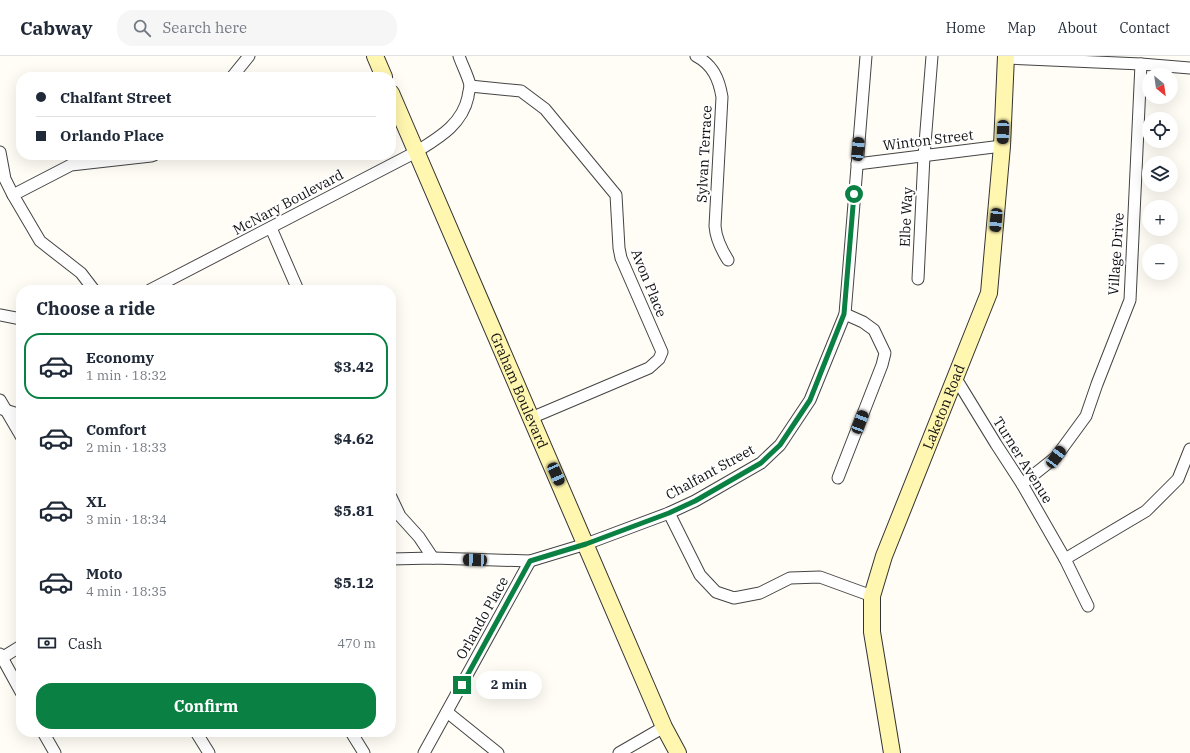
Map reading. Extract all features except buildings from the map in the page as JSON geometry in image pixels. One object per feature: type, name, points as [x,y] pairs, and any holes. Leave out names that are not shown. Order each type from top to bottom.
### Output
[{"type":"street","points":[[236,72],[249,56]]},
{"type":"street","points":[[376,56],[382,72]]},
{"type":"street","points":[[459,56],[470,86]]},
{"type":"street","name":"Sylvan Terrace","points":[[696,56],[712,70],[720,85],[721,104],[715,226],[716,236],[721,249],[728,260]]},
{"type":"street","name":"Chalfant Street","points":[[396,559],[433,558],[530,561],[586,544],[669,513],[695,501],[761,463],[780,445],[810,400],[844,314],[866,56]]},
{"type":"street","name":"Elbe Way","points":[[918,279],[924,156],[932,56]]},
{"type":"street","points":[[1006,57],[1190,68]]},
{"type":"street","name":"Laketon Road","points":[[892,753],[872,632],[872,596],[884,556],[989,293],[1002,146],[1006,57]]},
{"type":"street","name":"Village Drive","points":[[1022,484],[1056,457],[1086,416],[1130,300],[1141,64]]},
{"type":"street","name":"McNary Boulevard","points":[[160,285],[416,152],[440,137],[451,128],[461,116],[470,86]]},
{"type":"street","name":"Avon Place","points":[[470,86],[521,91],[532,98],[545,109],[616,195],[619,248],[621,258],[662,352],[659,359],[648,368],[531,418]]},
{"type":"street","name":"Graham Boulevard","points":[[396,105],[664,727],[678,753]]},
{"type":"street","name":"Winton Street","points":[[857,164],[1002,146]]},
{"type":"street","points":[[0,152],[5,179],[40,241],[81,273],[90,285]]},
{"type":"street","points":[[13,195],[71,165],[115,160]]},
{"type":"street","points":[[271,228],[296,285]]},
{"type":"street","points":[[838,478],[882,365],[885,353],[874,330],[862,322],[844,314]]},
{"type":"street","points":[[0,315],[16,318]]},
{"type":"street","name":"Turner Avenue","points":[[955,377],[1022,484],[1065,559],[1088,606]]},
{"type":"street","points":[[0,400],[3,409],[16,428]]},
{"type":"street","points":[[3,409],[16,413]]},
{"type":"street","points":[[1065,559],[1146,511],[1178,479],[1190,450]]},
{"type":"street","points":[[396,508],[400,516],[419,537],[433,558]]},
{"type":"street","points":[[669,513],[700,575],[716,592],[734,598],[760,593],[790,578],[820,577],[872,596]]},
{"type":"street","name":"Orlando Place","points":[[424,753],[530,561]]},
{"type":"street","points":[[16,649],[1,657],[16,683]]},
{"type":"street","points":[[448,712],[498,753]]},
{"type":"street","points":[[619,753],[664,727]]},
{"type":"street","points":[[46,737],[55,753]]},
{"type":"street","points":[[199,737],[209,753]]},
{"type":"street","points":[[354,737],[364,753]]},
{"type":"route","points":[[462,685],[530,561],[586,544],[669,513],[695,501],[761,463],[780,445],[810,400],[844,314],[854,194]]}]
